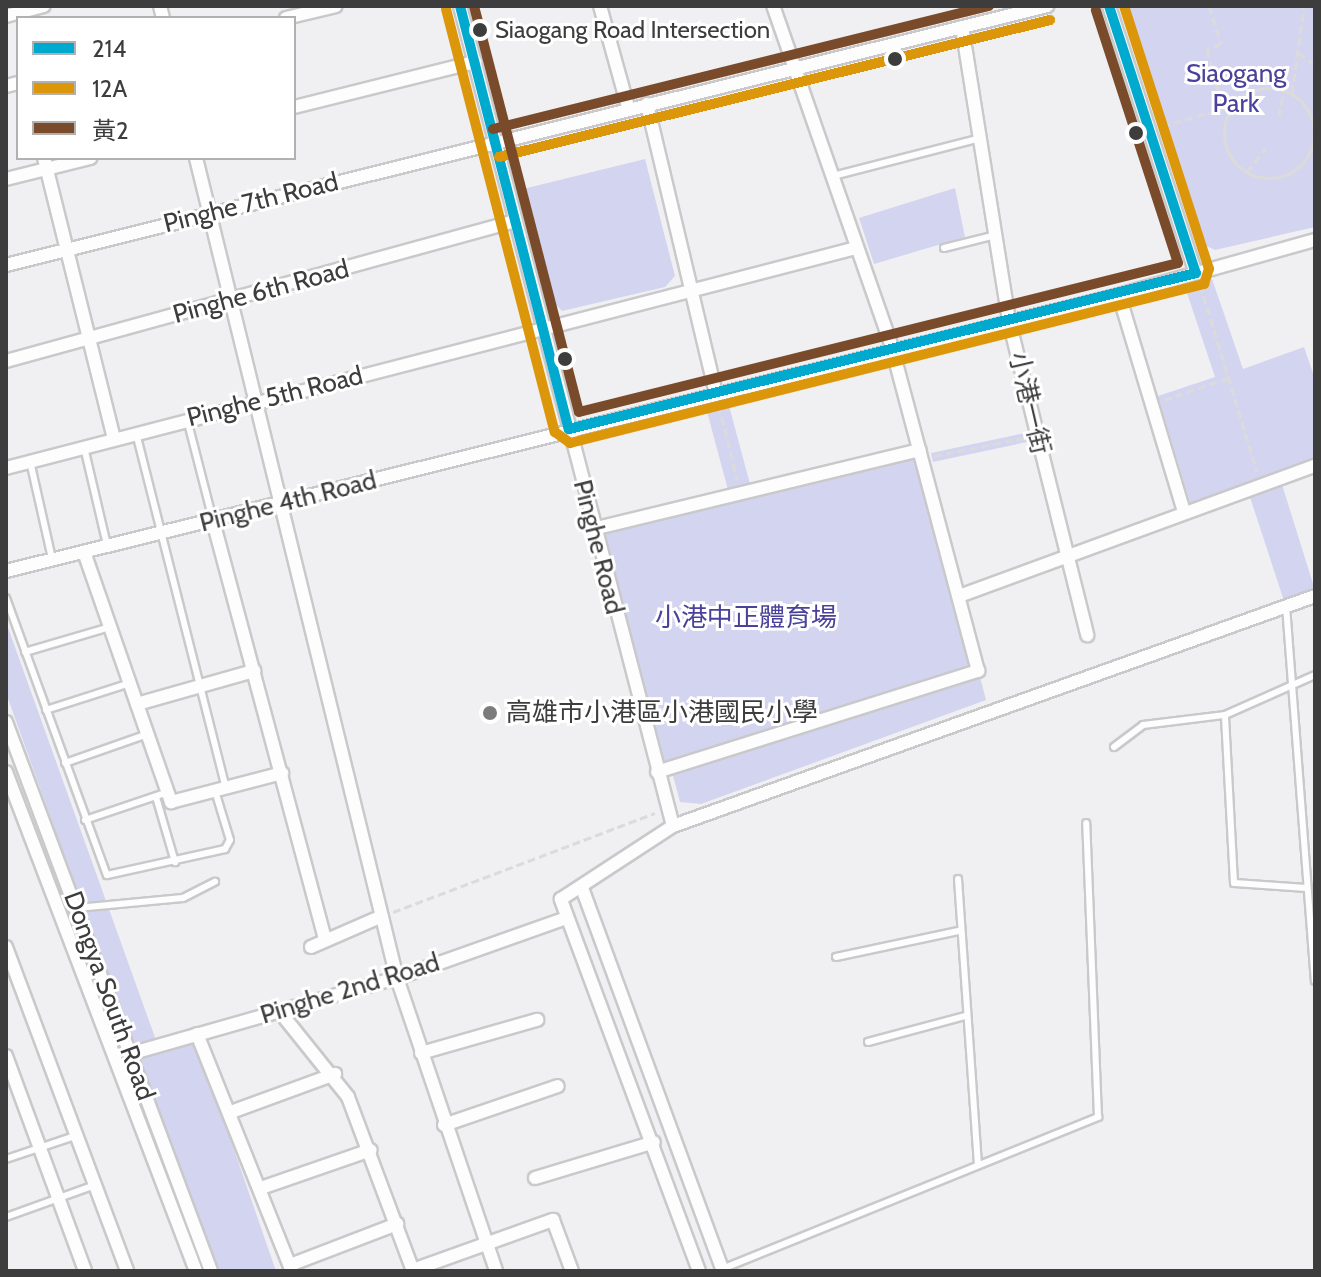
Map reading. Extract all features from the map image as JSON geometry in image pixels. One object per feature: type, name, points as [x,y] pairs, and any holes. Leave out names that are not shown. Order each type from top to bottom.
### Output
[{"type":"street","points":[[6,16],[44,6]]},
{"type":"street","name":"Pinghe Road","points":[[460,6],[593,529],[673,826]]},
{"type":"street","points":[[600,6],[628,107]]},
{"type":"street","points":[[657,772],[978,671],[892,347],[791,68],[773,6]]},
{"type":"street","name":"Pinghe 7th Road","points":[[6,265],[628,107],[1047,6]]},
{"type":"street","points":[[1109,6],[1196,273]]},
{"type":"street","points":[[294,16],[330,7]]},
{"type":"street","name":"小港一街","points":[[962,27],[1009,321],[1087,635]]},
{"type":"street","points":[[296,107],[475,62]]},
{"type":"street","points":[[647,104],[715,390]]},
{"type":"street","points":[[6,179],[45,163],[72,160]]},
{"type":"street","points":[[197,160],[397,978],[444,1125],[496,1271]]},
{"type":"street","points":[[45,163],[114,439]]},
{"type":"street","name":"Pinghe 6th Road","points":[[6,361],[515,221]]},
{"type":"street","name":"Pinghe 4th Road","points":[[6,571],[280,505],[715,390],[1119,295],[1315,240]]},
{"type":"street","name":"Pinghe 5th Road","points":[[6,468],[255,401],[545,333],[856,248]]},
{"type":"street","points":[[1119,295],[1184,512]]},
{"type":"street","points":[[593,529],[921,454]]},
{"type":"street","points":[[959,596],[1315,466]]},
{"type":"street","points":[[213,521],[325,939]]},
{"type":"street","points":[[84,552],[148,734],[162,794],[171,802],[282,773]]},
{"type":"street","points":[[699,1271],[654,1142],[564,919],[561,899],[673,826],[1315,596]]},
{"type":"street","points":[[137,704],[254,671]]},
{"type":"street","name":"Dongya South Road","points":[[6,722],[133,1053],[211,1271]]},
{"type":"street","name":"Dongya South Road","points":[[6,772],[196,1271]]},
{"type":"street","points":[[582,888],[723,1270]]},
{"type":"street","points":[[311,947],[382,916]]},
{"type":"street","name":"Pinghe 2nd Road","points":[[133,1053],[397,978],[564,919]]},
{"type":"street","points":[[6,947],[127,1271]]},
{"type":"street","points":[[280,1012],[335,1074],[371,1150],[413,1270],[553,1220],[572,1271]]},
{"type":"street","points":[[421,1053],[537,1020]]},
{"type":"street","points":[[197,1034],[231,1112],[291,1268],[397,1224]]},
{"type":"street","points":[[6,1056],[85,1271]]},
{"type":"street","points":[[231,1112],[335,1074]]},
{"type":"street","points":[[444,1125],[558,1086]]},
{"type":"street","points":[[535,1178],[654,1142]]},
{"type":"street","points":[[261,1188],[371,1150]]},
{"type":"lane","points":[[831,177],[981,138]]},
{"type":"lane","points":[[944,248],[996,235]]},
{"type":"lane","points":[[187,419],[213,521]]},
{"type":"lane","points":[[6,598],[85,820],[112,878],[229,845],[199,686],[157,534],[136,433]]},
{"type":"lane","points":[[84,447],[108,546]]},
{"type":"lane","points":[[30,461],[53,560]]},
{"type":"lane","points":[[1286,606],[1307,888],[1312,908],[1315,981]]},
{"type":"lane","points":[[25,652],[110,627]]},
{"type":"lane","points":[[1114,747],[1143,725],[1225,715],[1315,675]]},
{"type":"lane","points":[[46,710],[130,683]]},
{"type":"lane","points":[[1225,715],[1234,883],[1307,888]]},
{"type":"lane","points":[[65,763],[148,734]]},
{"type":"lane","points":[[85,820],[162,794],[175,862]]},
{"type":"lane","points":[[723,1270],[1098,1117],[1086,823]]},
{"type":"lane","points":[[958,879],[958,931],[978,1164]]},
{"type":"lane","points":[[77,908],[183,898],[215,882]]},
{"type":"lane","points":[[836,957],[958,931]]},
{"type":"lane","points":[[868,1042],[965,1016]]},
{"type":"lane","points":[[6,1159],[75,1136]]},
{"type":"lane","points":[[6,1217],[95,1185]]},
{"type":"path","points":[[1209,6],[1221,44],[1207,49],[1223,108]]},
{"type":"path","points":[[1292,94],[1304,6]]},
{"type":"path","points":[[1298,51],[1315,65]]},
{"type":"path","points":[[1159,127],[1234,105],[1255,90],[1284,90],[1292,94],[1314,126],[1312,149],[1294,171],[1265,178],[1247,172],[1224,138],[1234,105]]},
{"type":"path","points":[[1279,116],[1284,90]]},
{"type":"path","points":[[1247,172],[1266,148]]},
{"type":"path","points":[[1196,273],[1261,485]]},
{"type":"path","points":[[1152,404],[1228,378]]},
{"type":"path","points":[[715,390],[740,493]]},
{"type":"path","points":[[921,454],[1036,435]]},
{"type":"path","points":[[382,916],[667,808]]},
{"type":"green space","name":"Siaogang Park","points":[[1128,6],[1315,6],[1315,227],[1215,250],[1202,244]]},
{"type":"green space","points":[[645,159],[675,276],[665,287],[562,311],[551,299],[523,189]]},
{"type":"green space","points":[[955,188],[965,237],[874,264],[859,218]]},
{"type":"green space","points":[[1212,279],[1243,369],[1304,347],[1315,379],[1315,462],[1279,475],[1315,590],[1284,601],[1246,485],[1191,505],[1158,396],[1215,377],[1185,287]]},
{"type":"green space","points":[[728,402],[750,484],[728,490],[706,408]]},
{"type":"green space","points":[[1025,433],[1027,442],[933,462],[931,453]]},
{"type":"green space","name":"小港中正體育場","points":[[918,455],[976,670],[657,766],[596,534]]},
{"type":"green space","points":[[6,622],[157,1043],[134,1051],[6,693]]},
{"type":"green space","points":[[980,677],[986,700],[701,804],[680,802],[672,772]]},
{"type":"green space","points":[[195,1037],[276,1271],[220,1271],[135,1053]]},
{"type":"transit line","name":"214","points":[[460,6],[569,429]]},
{"type":"transit line","name":"黃2","points":[[474,6],[579,412],[1178,263],[1096,10]]},
{"type":"transit line","name":"黃2","points":[[493,129],[989,6]]},
{"type":"transit line","name":"214","points":[[1109,6],[1196,273]]},
{"type":"transit line","name":"12A","points":[[446,9],[555,432],[570,443],[1204,284],[1209,269],[1124,6]]},
{"type":"transit line","name":"12A","points":[[499,157],[1050,20]]},
{"type":"transit line","name":"214","points":[[569,429],[1196,273]]},
{"type":"place","name":"Siaogang Road Intersection","points":[[480,30]]},
{"type":"place","name":"高雄市小港區小港國民小學","points":[[490,713]]}]
